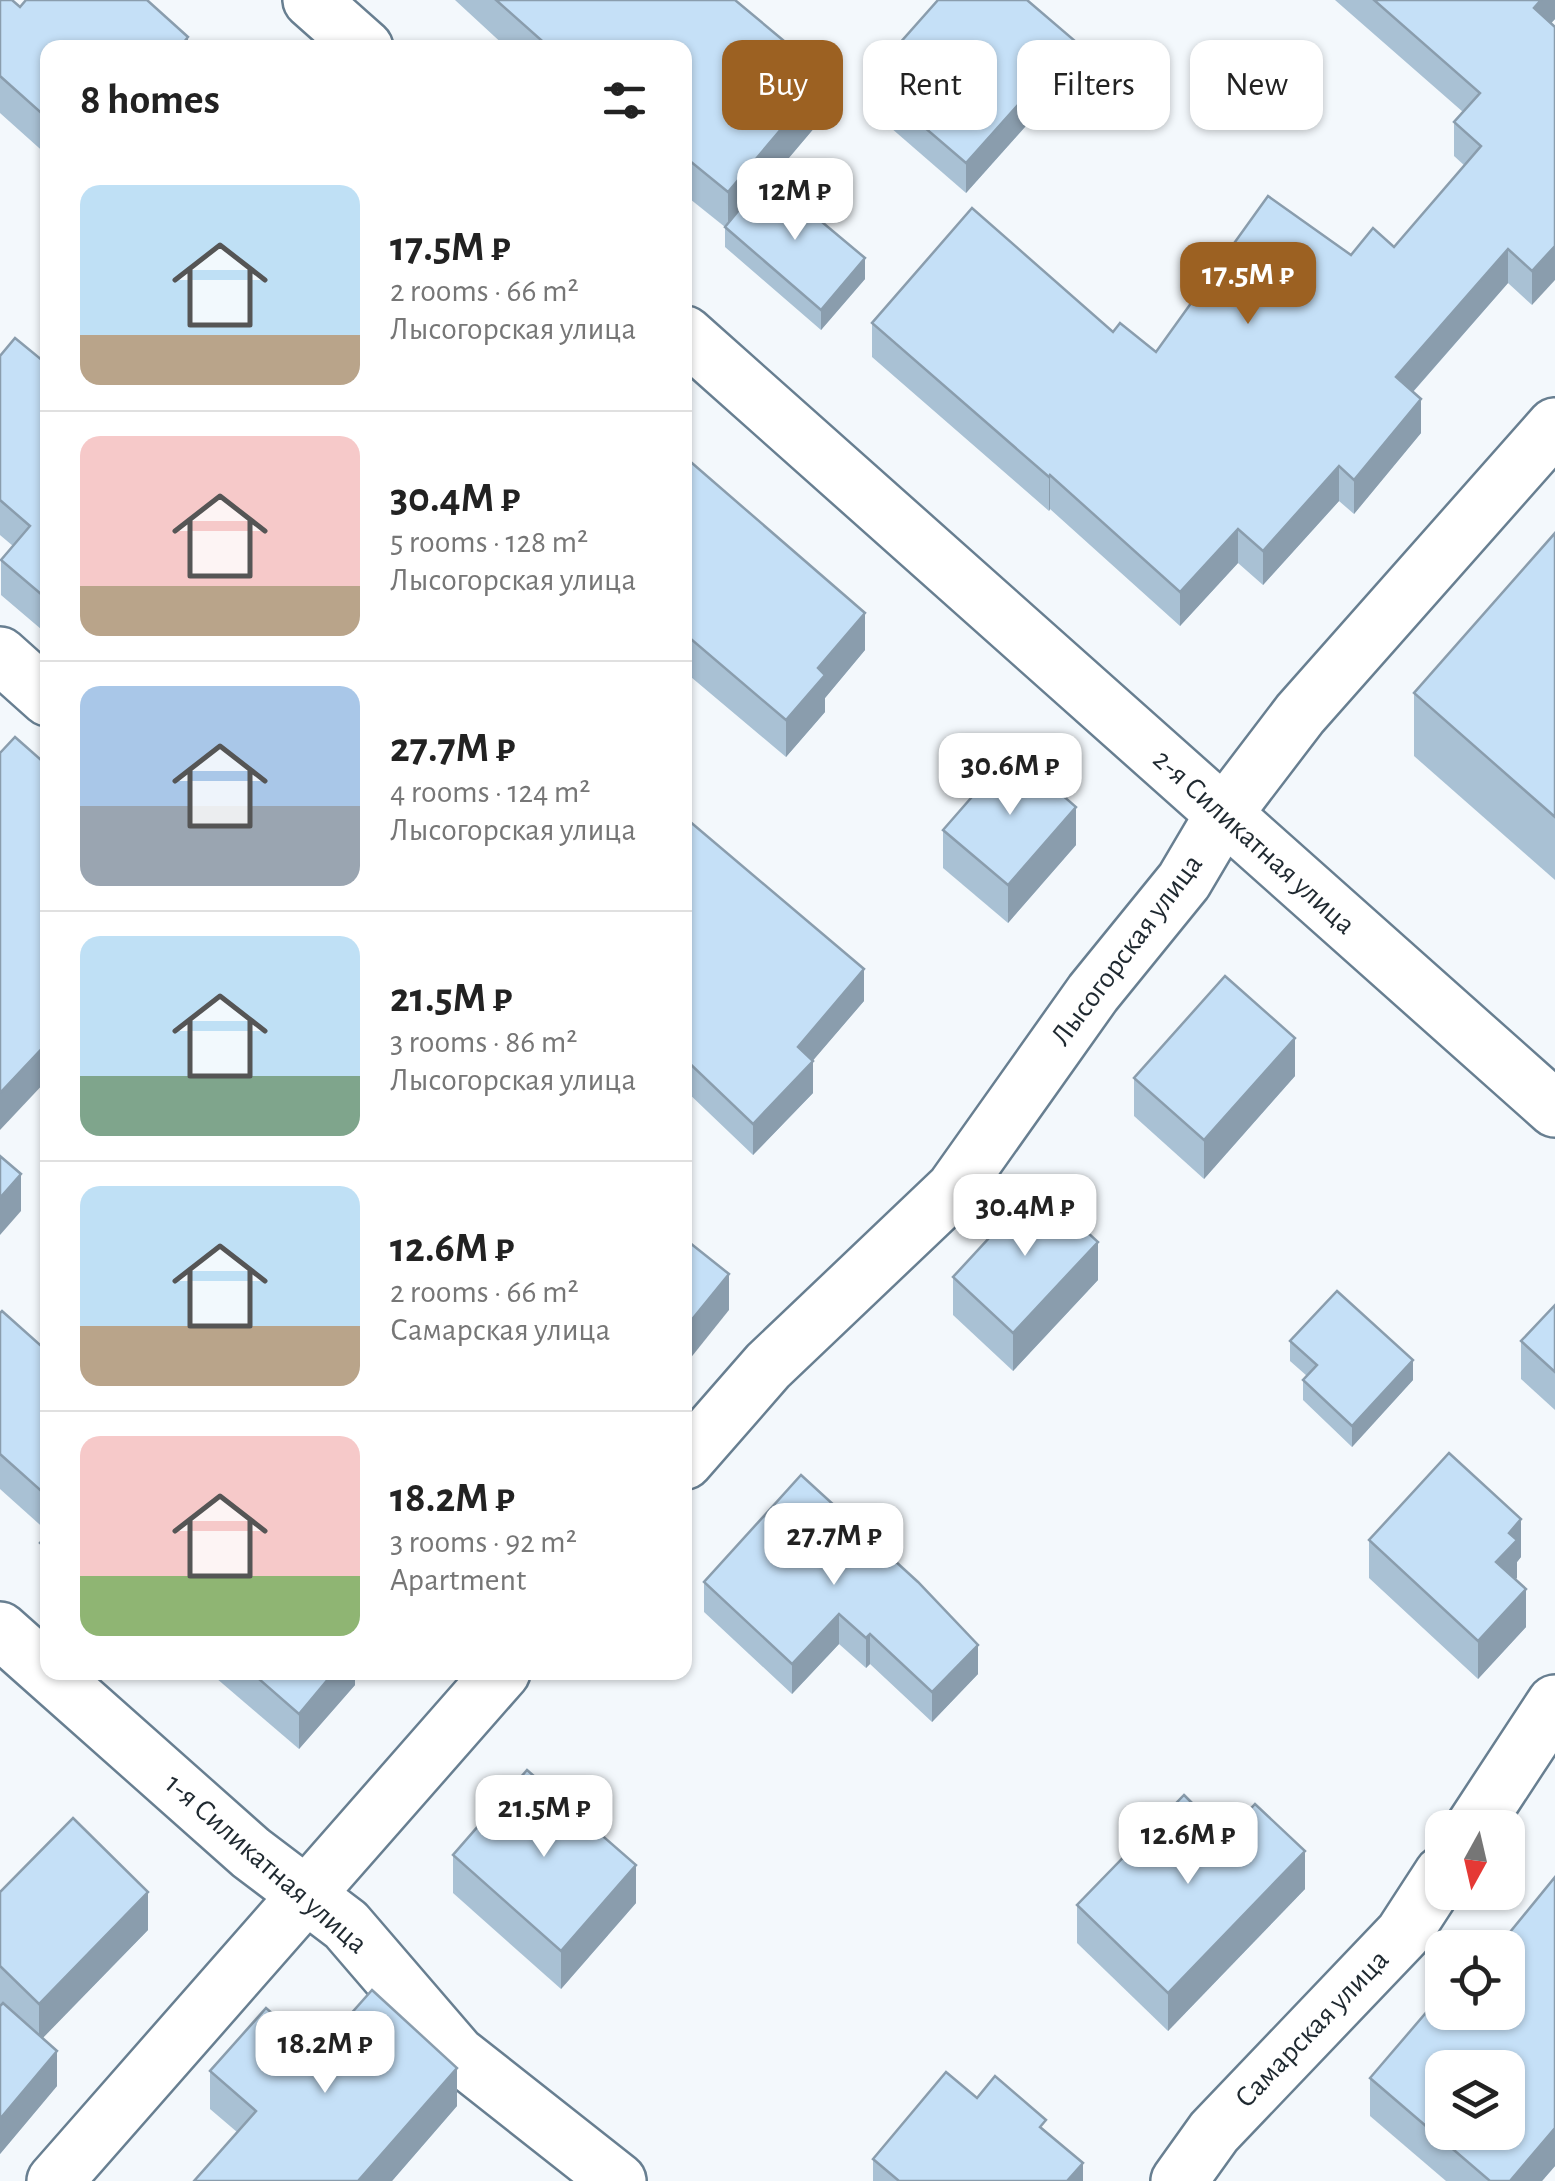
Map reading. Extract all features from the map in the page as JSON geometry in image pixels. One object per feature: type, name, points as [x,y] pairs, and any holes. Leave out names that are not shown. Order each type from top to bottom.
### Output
[{"type":"street","points":[[312,0],[355,40]]},
{"type":"street","name":"2-я Силикатная улица","points":[[692,340],[1555,1109]]},
{"type":"street","name":"Лысогорская улица","points":[[692,1454],[768,1366],[954,1189],[1093,992],[1184,880],[1223,815],[1300,714],[1555,426]]},
{"type":"street","points":[[0,655],[40,691]]},
{"type":"street","name":"1-я Силикатная улица","points":[[0,1630],[40,1666]]},
{"type":"street","name":"1-я Силикатная улица","points":[[56,1680],[250,1853],[346,1925],[457,2054],[618,2181]]},
{"type":"street","points":[[56,2181],[495,1680]]},
{"type":"street","points":[[1485,1810],[1555,1702]]},
{"type":"street","name":"Самарская улица","points":[[1179,2181],[1214,2132],[1403,1934],[1425,1900]]},
{"type":"building","points":[[0,0],[12,0],[20,7],[26,0],[147,0],[188,37],[40,40],[40,112],[0,76]]},
{"type":"building","points":[[496,0],[735,0],[783,40],[722,40],[722,130],[780,130],[728,192],[692,163],[692,40],[541,40]]},
{"type":"building","points":[[938,0],[1027,0],[1074,40],[1017,40],[1017,106],[997,128],[997,40],[903,40]]},
{"type":"building","points":[[1374,0],[1541,0],[1534,8],[1555,27],[1555,246],[1532,271],[1508,249],[1396,377],[1421,399],[1354,480],[1339,466],[1263,551],[1238,529],[1180,592],[872,323],[972,208],[1113,332],[1120,323],[1156,352],[1268,196],[1351,255],[1373,228],[1394,247],[1481,146],[1454,122],[1480,93]]},
{"type":"building","points":[[928,130],[995,130],[966,163]]},
{"type":"building","points":[[767,176],[865,258],[821,310],[725,227]]},
{"type":"building","points":[[15,338],[40,358],[40,593],[1,560],[30,526],[0,500],[0,356]]},
{"type":"building","points":[[692,463],[865,613],[818,668],[825,675],[786,720],[692,640]]},
{"type":"building","points":[[1555,533],[1555,817],[1414,693]]},
{"type":"building","points":[[15,737],[40,759],[40,1050],[0,1093],[0,753]]},
{"type":"building","points":[[1012,751],[1076,807],[1008,885],[943,830]]},
{"type":"building","points":[[692,823],[864,969],[798,1047],[813,1061],[753,1124],[692,1066]]},
{"type":"building","points":[[1225,976],[1295,1038],[1204,1140],[1134,1078]]},
{"type":"building","points":[[0,1156],[21,1174],[0,1198]]},
{"type":"building","points":[[1037,1186],[1098,1242],[1013,1333],[953,1277]]},
{"type":"building","points":[[692,1245],[729,1274],[692,1319]]},
{"type":"building","points":[[1337,1291],[1413,1360],[1352,1426],[1303,1380],[1317,1365],[1290,1341]]},
{"type":"building","points":[[1555,1305],[1555,1372],[1521,1341]]},
{"type":"building","points":[[0,1313],[40,1345],[40,1490],[0,1454]]},
{"type":"building","points":[[1449,1453],[1521,1519],[1509,1533],[1517,1540],[1496,1562],[1526,1589],[1478,1641],[1369,1540]]},
{"type":"building","points":[[801,1475],[918,1582],[978,1645],[932,1692],[870,1634],[866,1638],[839,1614],[792,1664],[704,1582]]},
{"type":"building","points":[[260,1680],[327,1680],[299,1714]]},
{"type":"building","points":[[527,1770],[636,1865],[561,1951],[453,1855]]},
{"type":"building","points":[[1184,1795],[1225,1836],[1255,1804],[1305,1851],[1168,1993],[1077,1905]]},
{"type":"building","points":[[73,1818],[148,1892],[39,2004],[0,1966],[0,1892]]},
{"type":"building","points":[[1555,1877],[1555,2128],[1510,2181],[1490,2181],[1454,2150],[1525,2150],[1525,2050],[1425,2050],[1425,2125],[1370,2078],[1425,2014],[1425,2030],[1525,2030],[1525,1930],[1512,1930]]},
{"type":"building","points":[[372,1990],[457,2068],[358,2181],[194,2181],[256,2111],[210,2071],[266,2008],[317,2052]]},
{"type":"building","points":[[3,2003],[57,2051],[0,2119],[0,2006]]},
{"type":"building","points":[[946,2072],[977,2098],[995,2076],[1046,2120],[1040,2127],[1083,2163],[1067,2181],[899,2181],[873,2159]]}]
